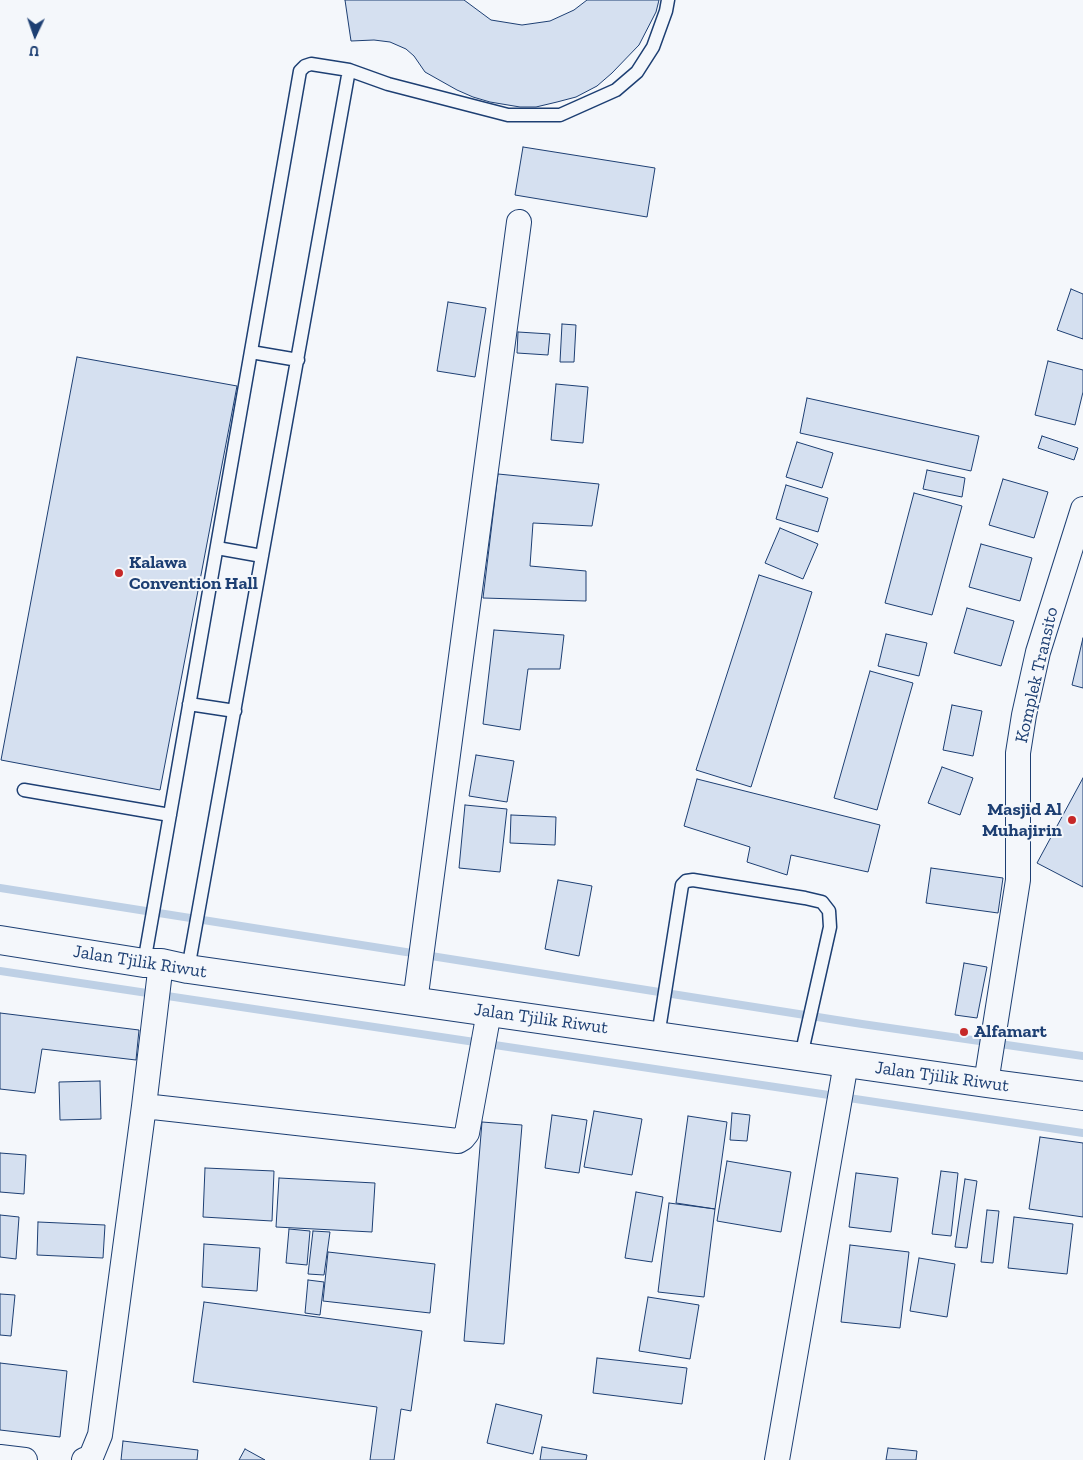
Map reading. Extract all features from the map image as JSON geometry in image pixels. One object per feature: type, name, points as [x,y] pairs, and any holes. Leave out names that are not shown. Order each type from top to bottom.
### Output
[{"type":"highway","name":"Jalan Tjilik Riwut","points":[[0,940],[188,970],[1083,1096]]},
{"type":"street","points":[[415,1002],[519,222]]},
{"type":"street","name":"Komplek Transito","points":[[986,1083],[1018,880],[1018,752],[1024,715],[1038,652],[1083,509]]},
{"type":"street","points":[[84,1460],[91,1457],[100,1435],[144,1106],[152,963]]},
{"type":"street","points":[[144,1106],[458,1141],[467,1133],[489,1012]]},
{"type":"street","points":[[777,1460],[846,1063]]},
{"type":"street","points":[[0,1457],[25,1460]]},
{"type":"lane","points":[[152,963],[170,815],[300,71],[305,66],[311,64],[349,70],[388,84],[508,115],[560,115],[616,90],[637,72],[653,47],[668,0]]},
{"type":"lane","points":[[188,970],[349,70]]},
{"type":"lane","points":[[251,352],[298,360]]},
{"type":"lane","points":[[217,548],[262,556]]},
{"type":"lane","points":[[189,704],[234,710]]},
{"type":"lane","points":[[24,790],[170,815]]},
{"type":"lane","points":[[658,1036],[682,885],[686,881],[693,880],[814,900],[822,902],[829,911],[830,927],[801,1056]]},
{"type":"building","points":[[345,0],[464,0],[491,20],[522,25],[550,21],[574,10],[587,0],[659,0],[656,12],[639,45],[597,86],[576,97],[536,107],[520,107],[490,102],[457,90],[425,72],[414,56],[406,49],[390,42],[374,40],[351,41]]},
{"type":"building","points":[[523,147],[655,168],[647,217],[515,195]]},
{"type":"building","points":[[1071,289],[1083,294],[1083,339],[1057,330]]},
{"type":"building","points":[[448,302],[486,308],[475,377],[437,371]]},
{"type":"building","points":[[562,324],[576,325],[574,362],[560,362]]},
{"type":"building","points":[[518,332],[550,334],[548,355],[517,353]]},
{"type":"building","name":"Kalawa Convention Hall","points":[[77,357],[237,386],[160,790],[1,760]]},
{"type":"building","points":[[1048,361],[1083,370],[1083,392],[1075,425],[1035,415]]},
{"type":"building","points":[[556,384],[588,387],[583,443],[551,440]]},
{"type":"building","points":[[807,398],[979,436],[971,471],[800,433]]},
{"type":"building","points":[[1042,436],[1078,448],[1074,460],[1038,448]]},
{"type":"building","points":[[797,442],[833,453],[822,488],[786,477]]},
{"type":"building","points":[[927,470],[965,478],[962,497],[923,489]]},
{"type":"building","points":[[498,474],[599,484],[592,526],[533,523],[530,566],[586,571],[586,601],[483,598]]},
{"type":"building","points":[[1003,479],[1048,492],[1034,538],[989,525]]},
{"type":"building","points":[[786,485],[828,498],[818,532],[776,519]]},
{"type":"building","points":[[914,493],[962,506],[932,615],[885,603]]},
{"type":"building","points":[[780,528],[818,544],[803,579],[765,563]]},
{"type":"building","points":[[981,544],[1032,558],[1020,601],[969,587]]},
{"type":"building","points":[[759,575],[812,592],[751,787],[696,770]]},
{"type":"building","points":[[967,608],[1014,621],[1001,666],[954,653]]},
{"type":"building","points":[[494,630],[564,635],[560,669],[528,669],[520,730],[483,724]]},
{"type":"building","points":[[886,634],[927,643],[919,676],[878,666]]},
{"type":"building","points":[[1083,638],[1083,688],[1072,685]]},
{"type":"building","points":[[870,671],[913,683],[877,810],[834,798]]},
{"type":"building","points":[[952,705],[982,711],[973,756],[943,750]]},
{"type":"building","points":[[476,755],[514,761],[507,802],[469,796]]},
{"type":"building","points":[[942,767],[973,778],[960,815],[928,803]]},
{"type":"building","name":"Masjid Al Muhajirin","points":[[1083,778],[1083,887],[1037,863]]},
{"type":"building","points":[[697,779],[880,825],[868,872],[791,855],[787,875],[747,862],[750,847],[684,826]]},
{"type":"building","points":[[465,805],[507,809],[500,872],[459,868]]},
{"type":"building","points":[[511,815],[556,817],[555,845],[510,843]]},
{"type":"building","points":[[931,868],[1003,878],[998,913],[926,903]]},
{"type":"building","points":[[558,880],[592,886],[579,956],[545,949]]},
{"type":"building","points":[[964,963],[987,967],[977,1018],[955,1015]]},
{"type":"building","points":[[0,1013],[139,1030],[136,1060],[42,1049],[35,1093],[0,1089]]},
{"type":"building","points":[[100,1081],[101,1119],[60,1120],[59,1082]]},
{"type":"building","points":[[594,1111],[642,1119],[632,1175],[584,1167]]},
{"type":"building","points":[[732,1113],[750,1115],[747,1141],[730,1140]]},
{"type":"building","points":[[552,1115],[587,1120],[579,1173],[545,1168]]},
{"type":"building","points":[[688,1116],[727,1122],[715,1209],[676,1203]]},
{"type":"building","points":[[482,1122],[522,1125],[504,1344],[464,1341]]},
{"type":"building","points":[[1040,1137],[1083,1143],[1083,1217],[1029,1209]]},
{"type":"building","points":[[0,1153],[26,1155],[24,1194],[0,1192]]},
{"type":"building","points":[[727,1161],[791,1172],[781,1232],[717,1221]]},
{"type":"building","points":[[205,1168],[274,1171],[272,1221],[203,1217]]},
{"type":"building","points":[[941,1171],[958,1173],[951,1236],[932,1234]]},
{"type":"building","points":[[856,1173],[898,1178],[891,1232],[849,1227]]},
{"type":"building","points":[[279,1178],[375,1183],[372,1232],[276,1227]]},
{"type":"building","points":[[965,1179],[977,1181],[967,1248],[955,1247]]},
{"type":"building","points":[[636,1192],[663,1197],[652,1262],[625,1258]]},
{"type":"building","points":[[669,1203],[715,1209],[704,1297],[658,1292]]},
{"type":"building","points":[[987,1210],[999,1211],[993,1263],[981,1262]]},
{"type":"building","points":[[0,1215],[19,1217],[16,1259],[0,1257]]},
{"type":"building","points":[[1014,1217],[1073,1224],[1067,1274],[1008,1268]]},
{"type":"building","points":[[38,1222],[105,1225],[103,1258],[37,1255]]},
{"type":"building","points":[[289,1229],[310,1231],[307,1265],[286,1263]]},
{"type":"building","points":[[313,1231],[330,1232],[324,1275],[308,1274]]},
{"type":"building","points":[[204,1244],[260,1248],[257,1291],[202,1287]]},
{"type":"building","points":[[850,1245],[909,1252],[900,1328],[841,1322]]},
{"type":"building","points":[[328,1252],[435,1264],[430,1313],[323,1301]]},
{"type":"building","points":[[919,1258],[955,1264],[947,1317],[910,1311]]},
{"type":"building","points":[[308,1280],[324,1282],[320,1315],[305,1313]]},
{"type":"building","points":[[0,1294],[15,1295],[11,1336],[0,1335]]},
{"type":"building","points":[[648,1297],[699,1305],[690,1359],[639,1351]]},
{"type":"building","points":[[204,1302],[422,1331],[411,1411],[401,1409],[394,1460],[370,1460],[377,1407],[193,1382]]},
{"type":"building","points":[[597,1358],[687,1368],[682,1404],[593,1393]]},
{"type":"building","points":[[0,1363],[67,1371],[60,1437],[0,1430]]},
{"type":"building","points":[[496,1404],[542,1415],[533,1454],[487,1443]]},
{"type":"building","points":[[123,1441],[198,1450],[197,1460],[121,1460]]},
{"type":"building","points":[[542,1447],[587,1455],[586,1460],[540,1460]]},
{"type":"building","points":[[888,1448],[917,1451],[916,1460],[886,1460]]},
{"type":"building","points":[[245,1449],[265,1460],[239,1460]]},
{"type":"waterway","points":[[0,888],[862,1024],[1083,1056]]},
{"type":"waterway","points":[[0,971],[1083,1133]]},
{"type":"place","name":"Kalawa Convention Hall","points":[[119,573]]},
{"type":"place","name":"Masjid Al Muhajirin","points":[[1072,820]]},
{"type":"place","name":"Alfamart","points":[[964,1032]]}]
